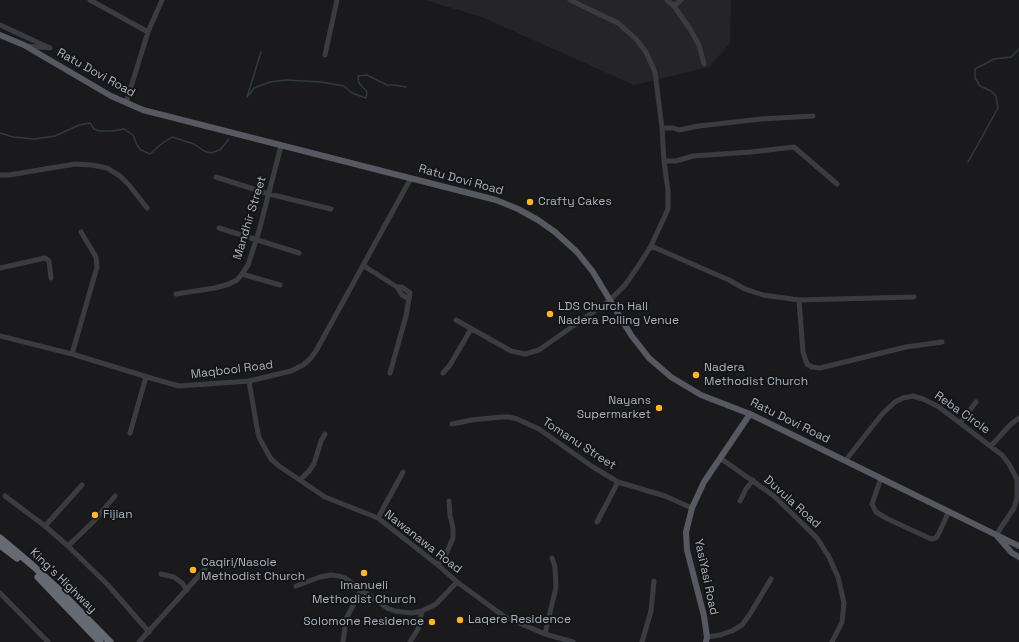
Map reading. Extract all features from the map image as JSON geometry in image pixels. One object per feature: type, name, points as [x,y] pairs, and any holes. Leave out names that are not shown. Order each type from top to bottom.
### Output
[{"type":"highway","name":"King's Highway","points":[[0,538],[42,574],[110,642]]},
{"type":"highway","name":"King's Highway","points":[[0,545],[29,568],[53,591],[100,642]]},
{"type":"main road","name":"Ratu Dovi Road","points":[[0,35],[24,45],[111,96],[143,110],[496,200],[518,209],[538,220],[555,232],[577,252],[593,272],[631,335],[649,358],[671,377],[702,395],[750,414],[1019,546]]},
{"type":"main road","name":"YasiYasi Road","points":[[706,640],[704,616],[687,550],[686,532],[692,508],[704,482],[750,414]]},
{"type":"main road","name":"Ratu Dovi Road","points":[[996,535],[1012,553],[1019,558]]},
{"type":"street","points":[[90,0],[148,32]]},
{"type":"street","points":[[126,103],[148,32],[162,0]]},
{"type":"street","points":[[325,55],[337,0]]},
{"type":"street","points":[[456,320],[511,351],[531,353],[545,347],[610,300],[625,284],[651,246],[668,209],[668,191],[655,72],[646,52],[636,39],[618,23],[570,0]]},
{"type":"street","points":[[667,0],[674,6],[699,44],[704,64]]},
{"type":"street","points":[[674,6],[681,0]]},
{"type":"street","points":[[0,25],[50,48],[24,45]]},
{"type":"street","points":[[662,128],[673,128],[679,130],[699,126],[761,119],[813,116]]},
{"type":"street","name":"Mandhir Street","points":[[176,294],[215,288],[229,284],[237,280],[242,274],[248,265],[256,240],[281,146]]},
{"type":"street","points":[[664,161],[676,161],[693,156],[794,147],[837,184]]},
{"type":"street","points":[[0,175],[9,175],[75,164],[107,168],[120,176],[130,185],[147,208]]},
{"type":"street","points":[[216,178],[269,194],[331,209]]},
{"type":"street","name":"Maqbool Road","points":[[0,336],[72,354],[180,386],[249,380],[291,371],[303,365],[316,351],[411,178]]},
{"type":"street","points":[[219,228],[299,253]]},
{"type":"street","points":[[72,354],[97,268],[96,258],[81,232]]},
{"type":"street","points":[[651,246],[763,296],[799,300],[914,297]]},
{"type":"street","points":[[0,268],[45,258],[49,260],[51,278]]},
{"type":"street","points":[[364,266],[397,287],[402,287],[410,292],[390,374]]},
{"type":"street","points":[[242,274],[280,285]]},
{"type":"street","points":[[799,300],[803,352],[807,364],[812,367],[820,368],[906,347],[942,342]]},
{"type":"street","points":[[443,373],[450,365],[471,329]]},
{"type":"street","points":[[130,433],[146,377]]},
{"type":"street","name":"Nawanawa Road","points":[[249,380],[257,428],[262,443],[271,459],[279,466],[325,497],[378,518],[438,565],[457,582],[505,617],[544,634],[573,642]]},
{"type":"street","name":"Reba Circle","points":[[846,461],[883,413],[895,402],[903,398],[913,396],[923,399],[939,407],[1002,455],[1018,479],[1016,509],[996,535]]},
{"type":"street","points":[[960,423],[976,402]]},
{"type":"street","name":"Tomanu Street","points":[[452,424],[509,416],[517,418],[539,429],[593,467],[618,482],[665,496],[692,508]]},
{"type":"street","points":[[991,446],[1011,424],[1019,418]]},
{"type":"street","points":[[300,480],[314,464],[321,441],[325,434]]},
{"type":"street","name":"Duvula Road","points":[[720,458],[774,496],[817,538],[829,557],[838,578],[844,602],[842,622],[832,642]]},
{"type":"street","points":[[378,518],[403,472]]},
{"type":"street","points":[[881,478],[872,504],[873,509],[876,512],[888,519],[931,539],[936,538],[949,511]]},
{"type":"street","points":[[740,501],[746,489],[753,480]]},
{"type":"street","points":[[597,522],[618,482]]},
{"type":"street","points":[[45,526],[82,485]]},
{"type":"street","points":[[4,496],[45,526],[68,546],[108,585],[149,632]]},
{"type":"street","points":[[68,546],[94,521],[115,496]]},
{"type":"street","points":[[438,565],[446,554],[453,538],[449,501]]},
{"type":"street","points":[[544,634],[555,596],[556,587],[555,567],[552,558]]},
{"type":"street","points":[[139,642],[205,569]]},
{"type":"street","points":[[161,574],[174,577],[182,583],[187,590]]},
{"type":"street","points":[[296,586],[310,580],[331,575],[345,578],[381,604],[394,611],[412,613],[422,611],[436,604],[457,582]]},
{"type":"street","points":[[706,640],[732,631],[742,625],[771,579]]},
{"type":"street","points":[[642,642],[648,626],[651,611],[654,581]]},
{"type":"street","points":[[343,642],[346,619],[361,590]]},
{"type":"street","points":[[0,593],[48,642]]},
{"type":"street","points":[[410,642],[418,629],[422,611]]},
{"type":"shaded area","points":[[425,0],[731,0],[730,43],[709,67],[634,85],[482,17]]},
{"type":"waterway","points":[[968,162],[998,108],[996,96],[991,91],[980,86],[975,78],[975,69],[994,59],[1011,57],[1019,49]]},
{"type":"waterway","points":[[261,52],[247,97],[254,88],[270,82],[286,80],[321,82],[344,86],[352,93],[366,98],[367,92],[359,83],[358,76],[367,75],[387,85],[406,87]]},
{"type":"waterway","points":[[0,133],[13,137],[35,139],[55,136],[79,125],[90,123],[94,129],[100,131],[124,129],[133,135],[141,150],[150,154],[172,137],[194,144],[204,151],[211,153],[220,150],[229,139]]},
{"type":"place","name":"Crafty Cakes","points":[[530,202]]},
{"type":"place","name":"LDS Church Hall Nadera Polling Venue","points":[[550,314]]},
{"type":"place","name":"Nadera Methodist Church","points":[[696,375]]},
{"type":"place","name":"Nayans Supermarket","points":[[659,408]]},
{"type":"place","name":"Fijian","points":[[95,515]]},
{"type":"place","name":"Caqiri/Nasole Methodist Church","points":[[193,570]]},
{"type":"place","name":"Imanueli Methodist Church","points":[[364,573]]},
{"type":"place","name":"Laqere Residence","points":[[460,620]]},
{"type":"place","name":"Solomone Residence","points":[[432,622]]}]
